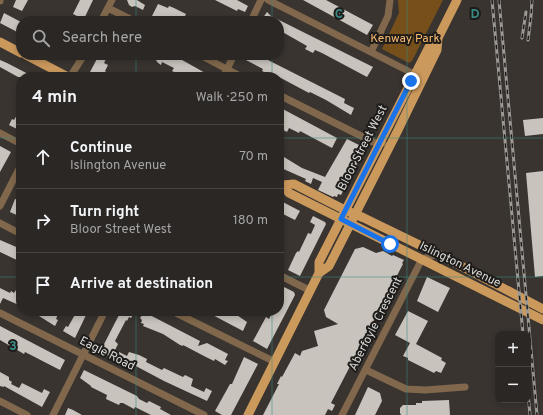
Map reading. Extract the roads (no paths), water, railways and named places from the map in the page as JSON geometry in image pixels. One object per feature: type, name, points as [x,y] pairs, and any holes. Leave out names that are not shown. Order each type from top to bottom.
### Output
[{"type":"main road","name":"Bloor Street West","points":[[319,272],[329,266],[393,140],[430,45],[438,38],[458,0]]},
{"type":"main road","points":[[0,42],[16,50]]},
{"type":"main road","points":[[36,60],[59,72]]},
{"type":"main road","name":"Bloor Street West","points":[[248,415],[311,291],[319,272],[319,262],[345,210],[379,144],[419,76]]},
{"type":"main road","name":"Islington Avenue","points":[[284,184],[294,184],[438,254],[543,309]]},
{"type":"main road","name":"Islington Avenue","points":[[284,187],[289,193],[543,320]]},
{"type":"main road","points":[[390,244],[396,234]]},
{"type":"street","points":[[104,16],[112,0]]},
{"type":"street","points":[[253,16],[261,0]]},
{"type":"street","points":[[268,0],[419,76]]},
{"type":"street","points":[[370,52],[388,16],[390,0]]},
{"type":"street","points":[[108,8],[124,16]]},
{"type":"street","points":[[72,72],[81,60]]},
{"type":"street","points":[[210,60],[233,72]]},
{"type":"street","points":[[226,72],[232,60]]},
{"type":"street","points":[[284,97],[379,144],[393,140]]},
{"type":"street","points":[[0,133],[16,141]]},
{"type":"street","points":[[0,206],[16,175]]},
{"type":"street","points":[[0,223],[16,231]]},
{"type":"street","points":[[422,259],[438,254]]},
{"type":"street","name":"Aberfoyle Crescent","points":[[342,415],[422,259]]},
{"type":"street","points":[[284,278],[311,291]]},
{"type":"street","name":"Eagle Road","points":[[0,313],[204,415]]},
{"type":"street","points":[[53,415],[103,316]]},
{"type":"street","points":[[182,316],[275,362]]},
{"type":"street","points":[[366,370],[406,389],[425,390],[465,387]]},
{"type":"street","points":[[0,401],[26,415]]},
{"type":"railway","points":[[492,0],[523,331]]},
{"type":"railway","points":[[499,0],[537,415]]},
{"type":"railway","points":[[528,40],[532,0]]},
{"type":"railway","points":[[522,38],[526,12]]},
{"type":"railway","points":[[529,403],[530,415]]},
{"type":"park label","name":"Kenway Park","points":[[405,39]]}]
